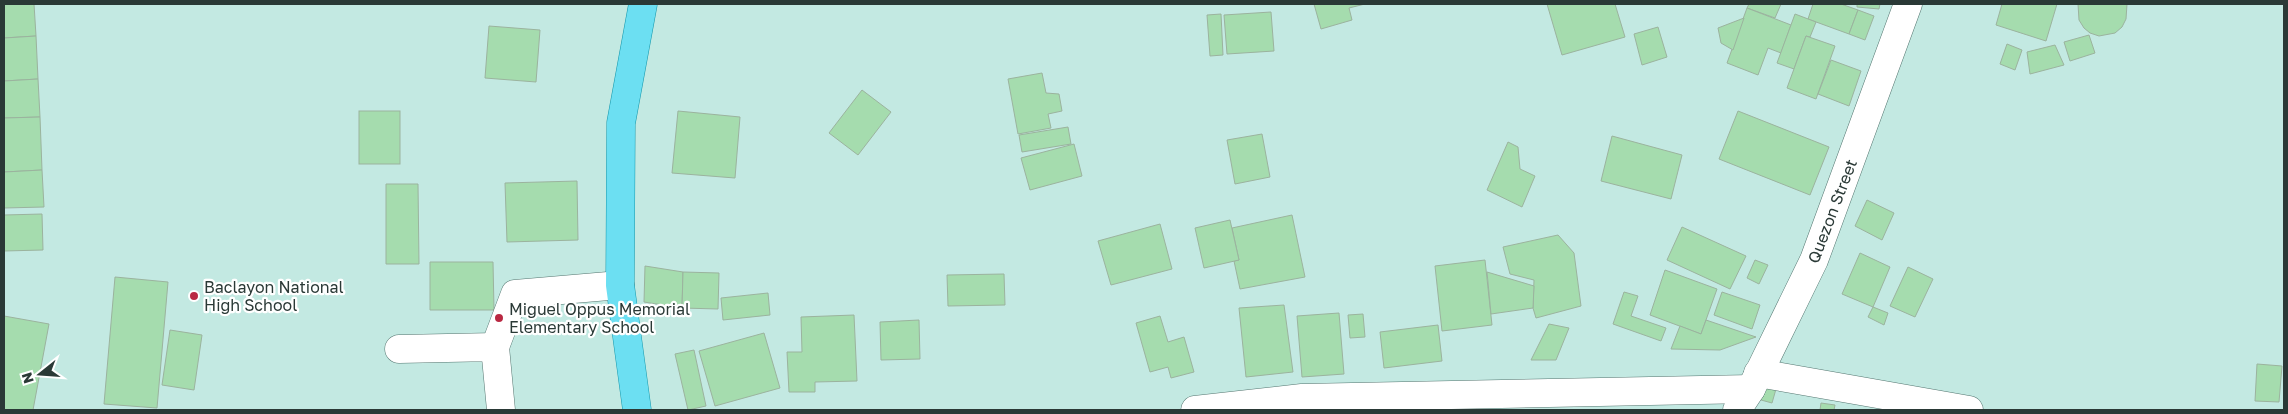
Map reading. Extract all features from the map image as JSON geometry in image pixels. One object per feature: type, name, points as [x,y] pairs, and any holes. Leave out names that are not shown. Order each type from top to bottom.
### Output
[{"type":"main road","points":[[636,410],[620,285],[621,123],[643,4]]},
{"type":"street","name":"Quezon Street","points":[[1749,391],[1814,260],[1908,4]]},
{"type":"street","points":[[500,410],[495,347],[515,294],[620,285]]},
{"type":"street","points":[[399,349],[495,347]]},
{"type":"street","points":[[1195,410],[1302,398],[1749,391],[1968,410]]},
{"type":"building","points":[[4,4],[34,4],[36,36],[4,38]]},
{"type":"building","points":[[1314,4],[1365,4],[1349,8],[1352,20],[1321,29]]},
{"type":"building","points":[[1547,4],[1615,4],[1625,37],[1562,55]]},
{"type":"building","points":[[1749,4],[1781,4],[1775,18],[1747,8]]},
{"type":"building","points":[[1813,4],[1841,4],[1858,10],[1849,34],[1808,19]]},
{"type":"building","points":[[1857,4],[1880,4],[1879,9],[1857,7]]},
{"type":"building","points":[[2002,4],[2057,4],[2046,41],[1996,25]]},
{"type":"building","points":[[2078,4],[2127,4],[2126,19],[2122,27],[2115,33],[2099,36],[2090,33],[2084,28],[2079,20]]},
{"type":"building","points":[[1747,8],[1791,25],[1781,53],[1768,48],[1758,75],[1727,63]]},
{"type":"building","points":[[1858,10],[1874,16],[1865,40],[1849,34]]},
{"type":"building","points":[[1271,12],[1274,51],[1227,54],[1224,15]]},
{"type":"building","points":[[1221,14],[1223,55],[1210,56],[1207,15]]},
{"type":"building","points":[[1795,14],[1816,22],[1810,37],[1806,36],[1794,69],[1777,63]]},
{"type":"building","points":[[1744,18],[1733,50],[1721,43],[1718,28]]},
{"type":"building","points":[[489,26],[540,30],[536,82],[485,78]]},
{"type":"building","points":[[1658,27],[1667,57],[1642,65],[1634,34]]},
{"type":"building","points":[[2089,35],[2095,53],[2070,61],[2064,42]]},
{"type":"building","points":[[36,36],[38,79],[4,81],[4,38]]},
{"type":"building","points":[[1806,36],[1835,46],[1816,99],[1787,88]]},
{"type":"building","points":[[2007,44],[2022,50],[2015,70],[2000,64]]},
{"type":"building","points":[[2055,45],[2064,65],[2030,74],[2027,52]]},
{"type":"building","points":[[1831,60],[1861,71],[1849,106],[1818,94]]},
{"type":"building","points":[[1042,73],[1046,93],[1059,94],[1062,111],[1048,114],[1051,128],[1018,134],[1008,79]]},
{"type":"building","points":[[38,79],[40,117],[4,118],[4,81]]},
{"type":"building","points":[[862,90],[891,112],[858,155],[829,133]]},
{"type":"building","points":[[359,111],[400,111],[400,164],[359,164]]},
{"type":"building","points":[[678,111],[740,117],[735,178],[672,173]]},
{"type":"building","points":[[1738,111],[1829,147],[1810,195],[1719,159]]},
{"type":"building","points":[[40,117],[42,170],[4,172],[4,118]]},
{"type":"building","points":[[1068,127],[1071,144],[1022,152],[1019,135]]},
{"type":"building","points":[[1262,134],[1270,177],[1235,184],[1227,140]]},
{"type":"building","points":[[1612,136],[1682,155],[1671,199],[1601,181]]},
{"type":"building","points":[[1508,142],[1518,147],[1520,169],[1535,176],[1522,207],[1487,190]]},
{"type":"building","points":[[1074,144],[1082,176],[1030,190],[1021,158]]},
{"type":"building","points":[[42,170],[44,207],[4,208],[4,172]]},
{"type":"building","points":[[577,181],[578,240],[507,242],[505,183]]},
{"type":"building","points":[[386,184],[418,184],[419,264],[386,264]]},
{"type":"building","points":[[1867,200],[1894,213],[1882,240],[1855,226]]},
{"type":"building","points":[[42,214],[43,250],[4,251],[4,215]]},
{"type":"building","points":[[1292,215],[1305,277],[1240,289],[1234,261],[1239,260],[1232,228]]},
{"type":"building","points":[[1230,220],[1239,260],[1204,268],[1195,228]]},
{"type":"building","points":[[1160,224],[1172,269],[1111,285],[1098,241]]},
{"type":"building","points":[[1682,227],[1746,256],[1730,289],[1667,260]]},
{"type":"building","points":[[1558,235],[1574,253],[1581,306],[1536,318],[1533,308],[1534,280],[1510,274],[1503,247]]},
{"type":"building","points":[[1860,253],[1890,267],[1873,307],[1842,294]]},
{"type":"building","points":[[1485,260],[1492,325],[1442,331],[1435,266]]},
{"type":"building","points":[[1755,260],[1768,265],[1759,284],[1747,278]]},
{"type":"building","points":[[430,262],[493,262],[494,310],[430,310]]},
{"type":"building","points":[[645,266],[683,272],[682,308],[644,302]]},
{"type":"building","points":[[1908,267],[1933,279],[1915,317],[1890,306]]},
{"type":"building","points":[[1665,270],[1717,289],[1701,334],[1650,315]]},
{"type":"building","points":[[683,272],[719,273],[718,309],[682,308]]},
{"type":"building","points":[[1487,272],[1534,286],[1533,308],[1491,314]]},
{"type":"building","points":[[1004,274],[1005,305],[948,306],[947,275]]},
{"type":"building","points":[[115,277],[168,282],[157,408],[104,404]]},
{"type":"building","points":[[1624,292],[1638,296],[1631,316],[1666,328],[1661,341],[1613,324]]},
{"type":"building","points":[[1722,292],[1760,305],[1752,329],[1714,315]]},
{"type":"building","points":[[768,293],[770,315],[723,320],[721,298]]},
{"type":"building","points":[[1284,305],[1293,372],[1246,377],[1239,308]]},
{"type":"building","points":[[1873,307],[1888,313],[1884,325],[1868,317]]},
{"type":"building","points":[[1339,313],[1344,374],[1302,377],[1297,316]]},
{"type":"building","points":[[1363,314],[1365,337],[1350,338],[1348,315]]},
{"type":"building","points":[[854,315],[857,381],[815,382],[815,392],[789,392],[787,352],[802,352],[801,317]]},
{"type":"building","points":[[4,316],[49,324],[33,410],[4,410]]},
{"type":"building","points":[[1160,316],[1168,342],[1184,337],[1194,372],[1171,378],[1168,367],[1150,372],[1136,323]]},
{"type":"building","points":[[919,320],[920,359],[881,360],[880,322]]},
{"type":"building","points":[[1706,320],[1756,337],[1720,350],[1671,349],[1680,326],[1701,334]]},
{"type":"building","points":[[1549,324],[1569,328],[1556,360],[1531,360]]},
{"type":"building","points":[[1438,325],[1442,361],[1384,368],[1380,332]]},
{"type":"building","points":[[170,330],[202,335],[194,390],[162,385]]},
{"type":"building","points":[[764,333],[780,388],[715,406],[699,351]]},
{"type":"building","points":[[694,350],[706,406],[688,410],[675,354]]},
{"type":"building","points":[[2257,364],[2282,366],[2279,402],[2255,401]]},
{"type":"building","points":[[1764,386],[1776,389],[1772,403],[1761,400]]},
{"type":"building","points":[[1821,403],[1835,405],[1834,410],[1820,410]]},
{"type":"place","name":"Baclayon National High School","points":[[194,296]]},
{"type":"place","name":"Miguel Oppus Memorial Elementary School","points":[[499,318]]}]
